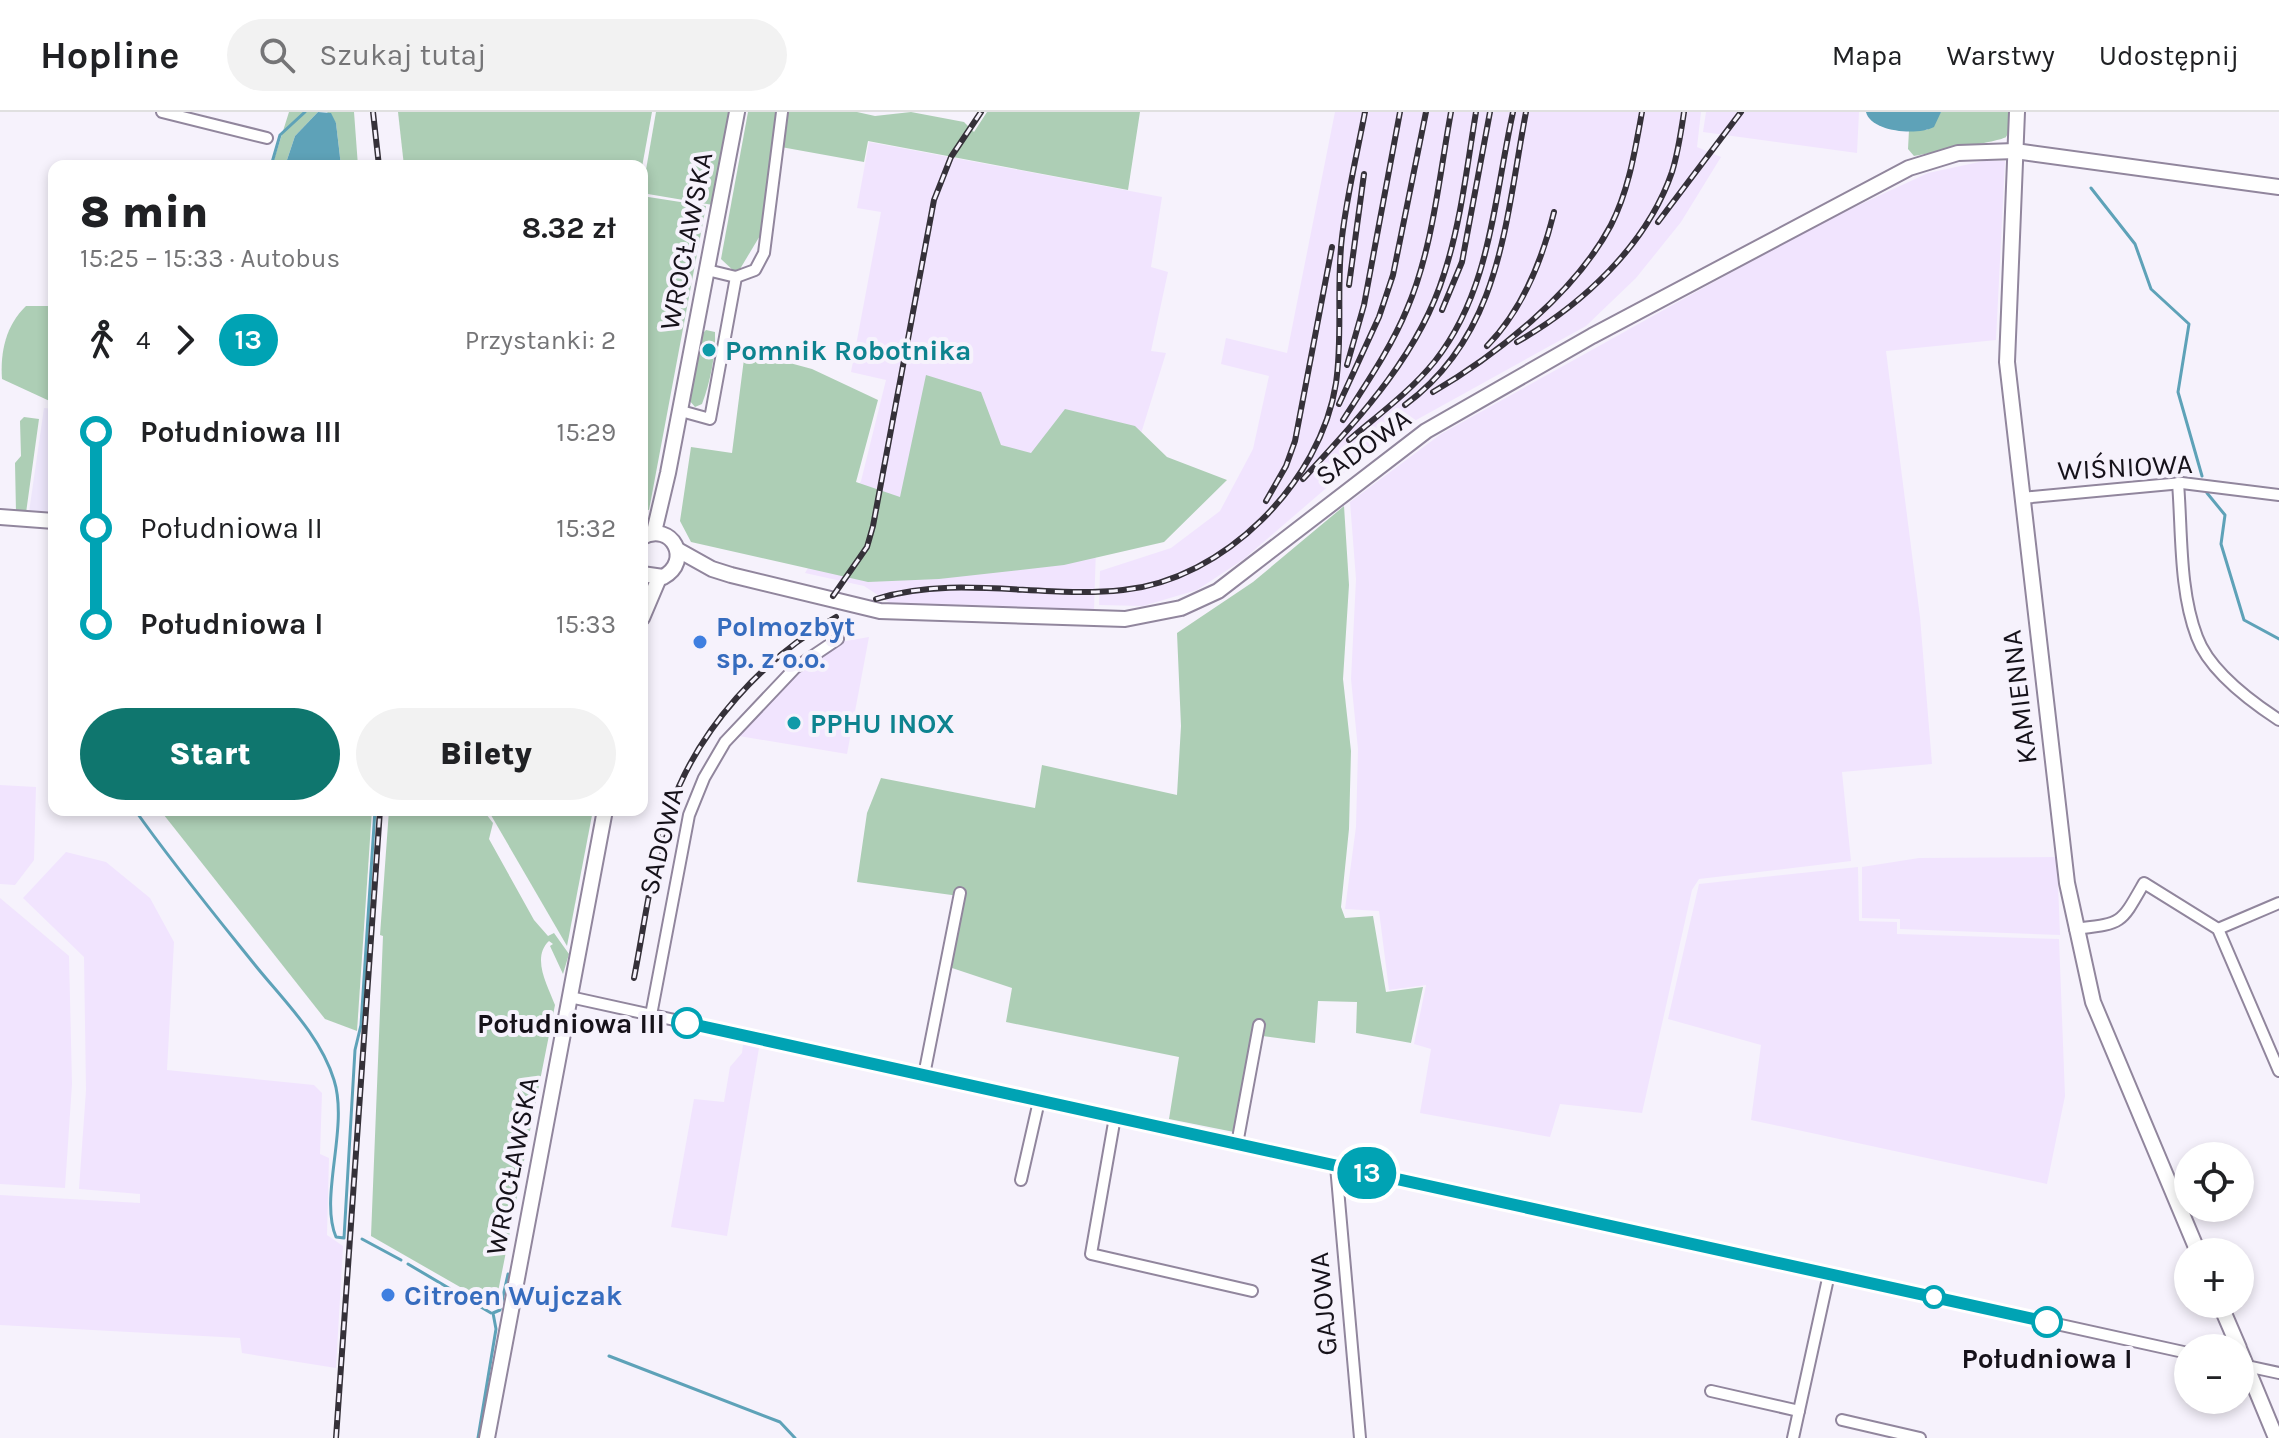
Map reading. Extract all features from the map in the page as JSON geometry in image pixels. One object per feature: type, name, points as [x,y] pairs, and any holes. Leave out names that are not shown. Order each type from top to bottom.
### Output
[{"type":"street","points":[[162,112],[267,138]]},
{"type":"street","name":"WROCŁAWSKA","points":[[654,535],[681,411],[737,112]]},
{"type":"street","points":[[707,270],[736,277],[755,270],[764,253],[782,112]]},
{"type":"street","name":"KAMIENNA","points":[[2017,112],[2006,332],[2022,498],[2075,929],[2086,980],[2102,1026],[2192,1238]]},
{"type":"street","name":"SADOWA","points":[[678,550],[712,569],[880,611],[1125,619],[1181,608],[1218,591],[1261,561],[1378,465],[1426,431],[1592,336],[1909,168],[1958,153],[2015,151],[2279,187]]},
{"type":"street","points":[[681,411],[710,419],[736,277]]},
{"type":"street","points":[[2178,483],[2187,592],[2197,638],[2211,661],[2279,720]]},
{"type":"street","name":"WIŚNIOWA","points":[[2022,498],[2178,483],[2279,495]]},
{"type":"street","points":[[0,517],[48,521]]},
{"type":"street","points":[[648,604],[659,578],[674,570],[678,550],[654,535]]},
{"type":"street","name":"SADOWA","points":[[674,570],[712,569]]},
{"type":"street","points":[[648,575],[659,578]]},
{"type":"street","name":"SADOWA","points":[[646,1013],[689,815],[704,778],[725,742],[795,668],[838,639]]},
{"type":"street","name":"WROCŁAWSKA","points":[[487,1438],[573,998],[604,816]]},
{"type":"street","points":[[2075,929],[2117,924],[2124,918],[2144,883],[2218,929],[2279,1071]]},
{"type":"street","points":[[924,1075],[960,893]]},
{"type":"street","points":[[2218,929],[2279,903]]},
{"type":"street","points":[[573,998],[2174,1350]]},
{"type":"street","points":[[1237,1144],[1259,1025]]},
{"type":"street","points":[[1021,1180],[1039,1101]]},
{"type":"street","points":[[1115,1117],[1091,1254],[1252,1291]]},
{"type":"street","name":"GAJOWA","points":[[1336,1166],[1360,1438]]},
{"type":"street","points":[[1793,1438],[1829,1274]]},
{"type":"street","points":[[2254,1367],[2279,1373]]},
{"type":"street","points":[[2254,1389],[2276,1438]]},
{"type":"street","points":[[1711,1391],[1799,1411]]},
{"type":"street","points":[[1842,1420],[1920,1438]]},
{"type":"shaded area","points":[[1335,112],[1701,112],[1697,147],[1721,157],[1681,222],[1636,278],[1586,326],[1409,424],[1353,465],[1244,559],[1197,590],[1143,606],[1099,605],[1100,571],[1171,548],[1220,511],[1253,449],[1269,376],[1221,364],[1226,338],[1287,353]]},
{"type":"shaded area","points":[[1706,112],[1859,112],[1857,153],[1703,132]]},
{"type":"shaded area","points":[[869,142],[1162,197],[1151,267],[1168,272],[1151,351],[1166,353],[1107,543],[1096,548],[1094,610],[898,608],[864,586],[805,573],[861,481],[886,380],[851,372],[881,212],[857,208]]},
{"type":"shaded area","points":[[1984,161],[2005,161],[1996,340],[1886,351],[1920,617],[1932,764],[1842,772],[1851,861],[1699,879],[1692,890],[1642,1113],[1560,1104],[1550,1137],[1420,1113],[1431,1049],[1414,1044],[1426,985],[1389,990],[1379,911],[1345,909],[1356,827],[1358,749],[1351,679],[1356,579],[1350,502],[1441,434],[1818,224],[1928,173]]},
{"type":"shaded area","points":[[44,408],[48,408],[48,519],[28,519]]},
{"type":"shaded area","points":[[869,637],[847,754],[739,736],[797,674],[840,642]]},
{"type":"shaded area","points":[[0,785],[36,787],[34,860],[15,885],[0,884]]},
{"type":"shaded area","points":[[66,852],[106,862],[150,898],[174,942],[167,1070],[314,1085],[322,1093],[320,1154],[329,1158],[327,1235],[343,1246],[336,1368],[242,1353],[240,1338],[0,1325],[0,1195],[140,1203],[140,1194],[79,1189],[86,1090],[84,957],[23,898]]},
{"type":"shaded area","points":[[2057,857],[2060,935],[1900,929],[1900,919],[1862,918],[1862,867],[1919,858]]},
{"type":"shaded area","points":[[1858,867],[1859,921],[1897,922],[1897,934],[2059,939],[2065,1096],[2047,1184],[1751,1120],[1761,1045],[1668,1019],[1699,884]]},
{"type":"shaded area","points":[[0,898],[69,956],[72,1084],[65,1188],[0,1184]]},
{"type":"shaded area","points":[[743,1044],[759,1048],[727,1236],[671,1227],[694,1099],[724,1102],[730,1067],[742,1053]]},
{"type":"green space","points":[[289,112],[318,112],[295,136],[287,160],[274,160]]},
{"type":"green space","points":[[327,112],[354,112],[358,160],[340,160],[336,123]]},
{"type":"green space","points":[[398,112],[652,112],[643,160],[403,160]]},
{"type":"green space","points":[[656,112],[729,112],[713,205],[648,194],[648,160]]},
{"type":"green space","points":[[748,112],[776,112],[761,234],[737,274],[721,259]]},
{"type":"green space","points":[[786,112],[857,112],[875,116],[911,112],[964,122],[974,132],[987,112],[1140,112],[1128,190],[868,141],[864,162],[781,147]]},
{"type":"green space","points":[[1941,112],[2010,112],[2009,131],[2001,139],[1914,156],[1908,149],[1909,130],[1927,130]]},
{"type":"green space","points":[[648,197],[706,206],[648,510]]},
{"type":"green space","points":[[26,306],[48,306],[48,400],[2,379],[6,340],[19,313]]},
{"type":"green space","points":[[706,330],[715,332],[713,359],[702,404],[695,407],[689,400],[702,334]]},
{"type":"green space","points":[[745,351],[812,369],[878,400],[856,482],[900,497],[926,375],[981,392],[1001,445],[1031,453],[1065,409],[1135,426],[1167,457],[1227,480],[1164,542],[1064,565],[939,579],[868,582],[691,542],[680,521],[691,447],[732,453]]},
{"type":"green space","points":[[24,417],[39,419],[26,513],[16,512],[15,463],[21,456],[20,421]]},
{"type":"green space","points":[[1344,506],[1349,585],[1343,679],[1351,751],[1349,829],[1341,907],[1345,918],[1373,916],[1386,992],[1423,987],[1411,1043],[1356,1033],[1357,1002],[1318,1001],[1315,1043],[1255,1035],[1234,1132],[1169,1119],[1179,1057],[1006,1022],[1012,988],[946,966],[959,896],[857,882],[867,813],[881,778],[1035,808],[1042,765],[1177,795],[1181,726],[1177,633],[1253,582]]},
{"type":"green space","points":[[165,816],[372,816],[357,1031],[325,1019]]},
{"type":"green space","points":[[389,816],[488,816],[493,823],[489,839],[534,920],[548,936],[554,933],[569,954],[563,974],[550,946],[553,944],[549,941],[541,956],[543,972],[555,1005],[495,1307],[371,1236],[383,936],[380,935]]},
{"type":"green space","points":[[491,816],[592,816],[567,946]]},
{"type":"water","points":[[318,112],[331,113],[336,123],[340,160],[287,160],[295,136]]},
{"type":"water","points":[[1866,112],[1941,112],[1934,127],[1906,131],[1876,124]]},
{"type":"waterway","points":[[273,160],[280,135],[305,112]]},
{"type":"waterway","points":[[2091,188],[2135,244],[2151,289],[2189,324],[2178,392],[2202,476]]},
{"type":"waterway","points":[[2207,493],[2225,515],[2221,544],[2244,620],[2279,639]]},
{"type":"waterway","points":[[139,816],[194,889],[300,1019],[328,1064],[338,1099],[332,1221],[336,1237],[344,1238],[355,1050],[361,1025],[375,816]]},
{"type":"waterway","points":[[362,1239],[401,1260]]},
{"type":"waterway","points":[[408,1264],[491,1313]]},
{"type":"waterway","points":[[478,1438],[496,1329],[493,1313],[500,1310],[508,1274]]},
{"type":"waterway","points":[[609,1356],[780,1422],[795,1438]]},
{"type":"railway","points":[[373,112],[378,160]]},
{"type":"railway","points":[[833,596],[867,547],[873,526],[934,200],[951,157],[981,112]]},
{"type":"railway","points":[[876,599],[938,588],[1061,592],[1123,590],[1161,582],[1197,567],[1231,546],[1262,520],[1289,489],[1311,456],[1327,420],[1338,365],[1342,237],[1365,112]]},
{"type":"railway","points":[[1347,365],[1364,305],[1400,112]]},
{"type":"railway","points":[[1339,404],[1379,317],[1393,275],[1426,112]]},
{"type":"railway","points":[[1343,420],[1378,366],[1416,286],[1434,212],[1451,112]]},
{"type":"railway","points":[[1303,479],[1385,384],[1419,332],[1433,304],[1455,234],[1476,112]]},
{"type":"railway","points":[[1442,310],[1462,262],[1490,112]]},
{"type":"railway","points":[[1349,440],[1416,382],[1454,333],[1468,304],[1488,242],[1513,112]]},
{"type":"railway","points":[[1405,405],[1437,376],[1462,344],[1480,309],[1504,234],[1526,112]]},
{"type":"railway","points":[[1433,392],[1458,377],[1533,320],[1596,250],[1622,198],[1631,170],[1642,112]]},
{"type":"railway","points":[[1517,342],[1588,291],[1629,248],[1661,199],[1672,172],[1684,112]]},
{"type":"railway","points":[[1658,222],[1741,112]]},
{"type":"railway","points":[[1349,285],[1364,174]]},
{"type":"railway","points":[[1487,346],[1500,332],[1530,284],[1554,212]]},
{"type":"railway","points":[[1266,501],[1286,466],[1295,441],[1332,247]]},
{"type":"railway","points":[[634,978],[664,829],[682,779],[736,698],[784,653],[836,617]]},
{"type":"railway","points":[[336,1438],[380,816]]},
{"type":"bus line","name":"13","points":[[687,1023],[2047,1322]]},
{"type":"place","name":"Pomnik Robotnika","points":[[709,350]]},
{"type":"place","name":"Polmozbyt sp. z o.o.","points":[[700,642]]},
{"type":"place","name":"PPHU INOX","points":[[794,723]]},
{"type":"place","name":"Południowa III","points":[[687,1023]]},
{"type":"place","name":"Citroen Wujczak","points":[[388,1295]]},
{"type":"place","name":"Południowa I","points":[[2047,1322]]}]
